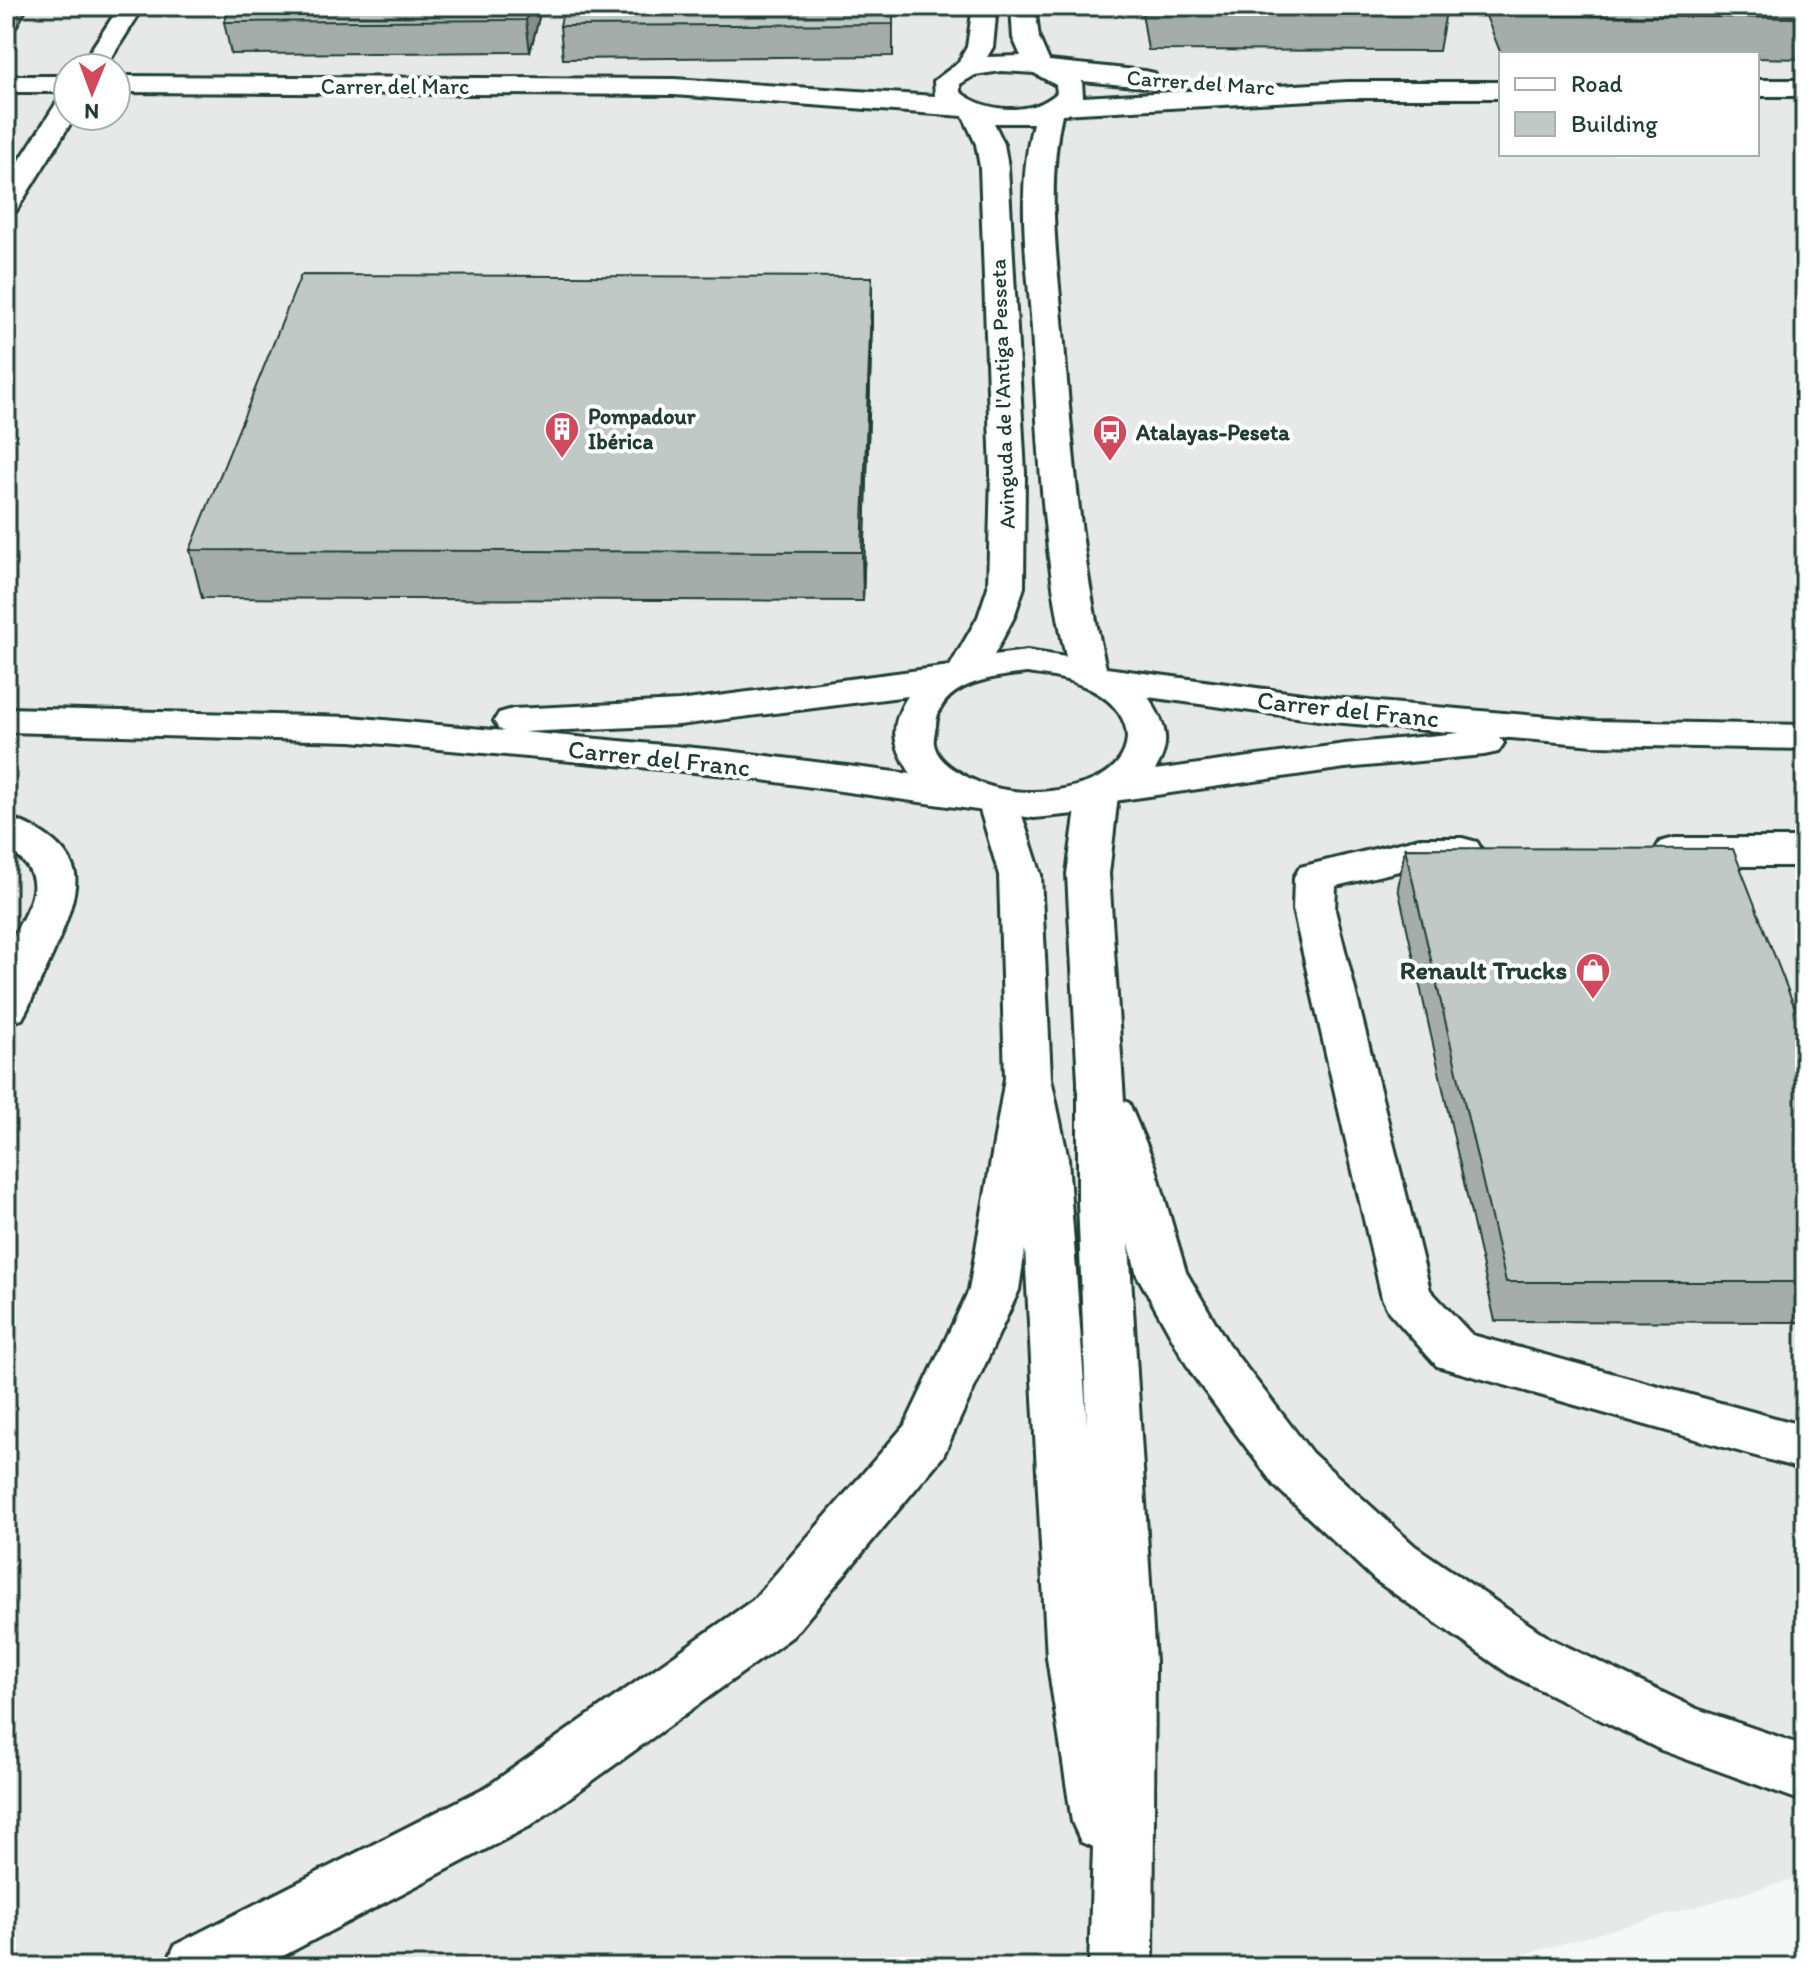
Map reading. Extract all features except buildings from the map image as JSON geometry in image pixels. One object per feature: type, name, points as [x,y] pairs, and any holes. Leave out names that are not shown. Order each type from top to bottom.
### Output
[{"type":"main road","points":[[102,52],[132,6]]},
{"type":"main road","points":[[920,74],[965,69],[980,47],[985,6]]},
{"type":"main road","points":[[1023,6],[1026,38],[1046,69]]},
{"type":"main road","name":"Carrer del Marc","points":[[965,69],[1001,63],[1046,69],[1348,90]]},
{"type":"main road","name":"Avinguda de l'Antiga Pesseta","points":[[959,676],[996,617],[1006,587],[1008,473],[994,167],[990,144],[968,108],[947,95],[945,88],[947,81],[965,69]]},
{"type":"main road","name":"Avinguda de l'Antiga Pesseta","points":[[1046,69],[1063,76],[1072,88],[1071,95],[1054,108],[1041,151],[1038,206],[1059,495],[1074,616],[1096,677]]},
{"type":"main road","name":"Carrer del Marc","points":[[132,84],[674,87],[891,76]]},
{"type":"main road","points":[[6,84],[52,84]]},
{"type":"main road","name":"Carrer del Marc","points":[[674,87],[968,108],[1021,115],[1054,108],[1348,90],[1499,90]]},
{"type":"main road","points":[[1759,88],[1805,88]]},
{"type":"main road","points":[[6,205],[52,131]]},
{"type":"main road","points":[[1027,662],[1059,666],[1096,677],[1123,692],[1137,707],[1146,724],[1148,742],[1136,767],[1105,792],[1067,804],[1033,807],[983,799],[942,781],[925,764],[914,746],[912,727],[919,708],[933,692],[959,676],[995,665],[1027,662]]},
{"type":"main road","name":"Carrer del Franc","points":[[351,729],[679,713],[959,676]]},
{"type":"main road","name":"Carrer del Franc","points":[[1096,677],[1333,710],[1594,733],[1804,738]]},
{"type":"main road","name":"Carrer del Franc","points":[[6,720],[351,729],[727,763],[983,799]]},
{"type":"main road","name":"Carrer del Franc","points":[[1105,792],[1345,756],[1594,733]]},
{"type":"main road","points":[[1105,792],[1088,874],[1101,1082],[1102,1201],[1126,1662],[1120,1951]]},
{"type":"main road","points":[[983,799],[1020,875],[1028,1078],[1044,1159],[1076,1658],[1120,1951]]},
{"type":"main road","points":[[6,830],[36,848],[54,872],[54,894],[6,1008]]},
{"type":"main road","points":[[1497,852],[1420,852],[1315,877],[1314,910],[1407,1298],[1455,1351],[1805,1448]]},
{"type":"main road","points":[[1636,852],[1805,852]]},
{"type":"main road","points":[[197,1967],[509,1806],[773,1618],[924,1440],[994,1290],[1028,1078]]},
{"type":"main road","points":[[1101,1082],[1131,1165],[1162,1275],[1210,1359],[1293,1469],[1395,1563],[1529,1656],[1682,1731],[1805,1774]]},
{"type":"shaded area","points":[[6,6],[1805,6],[1805,1876],[1478,1967],[6,1967]]},
{"type":"place","name":"Pompadour Ibérica","points":[[562,460]]},
{"type":"place","name":"Atalayas-Peseta","points":[[1110,463]]},
{"type":"place","name":"Renault Trucks","points":[[1593,1001]]}]
